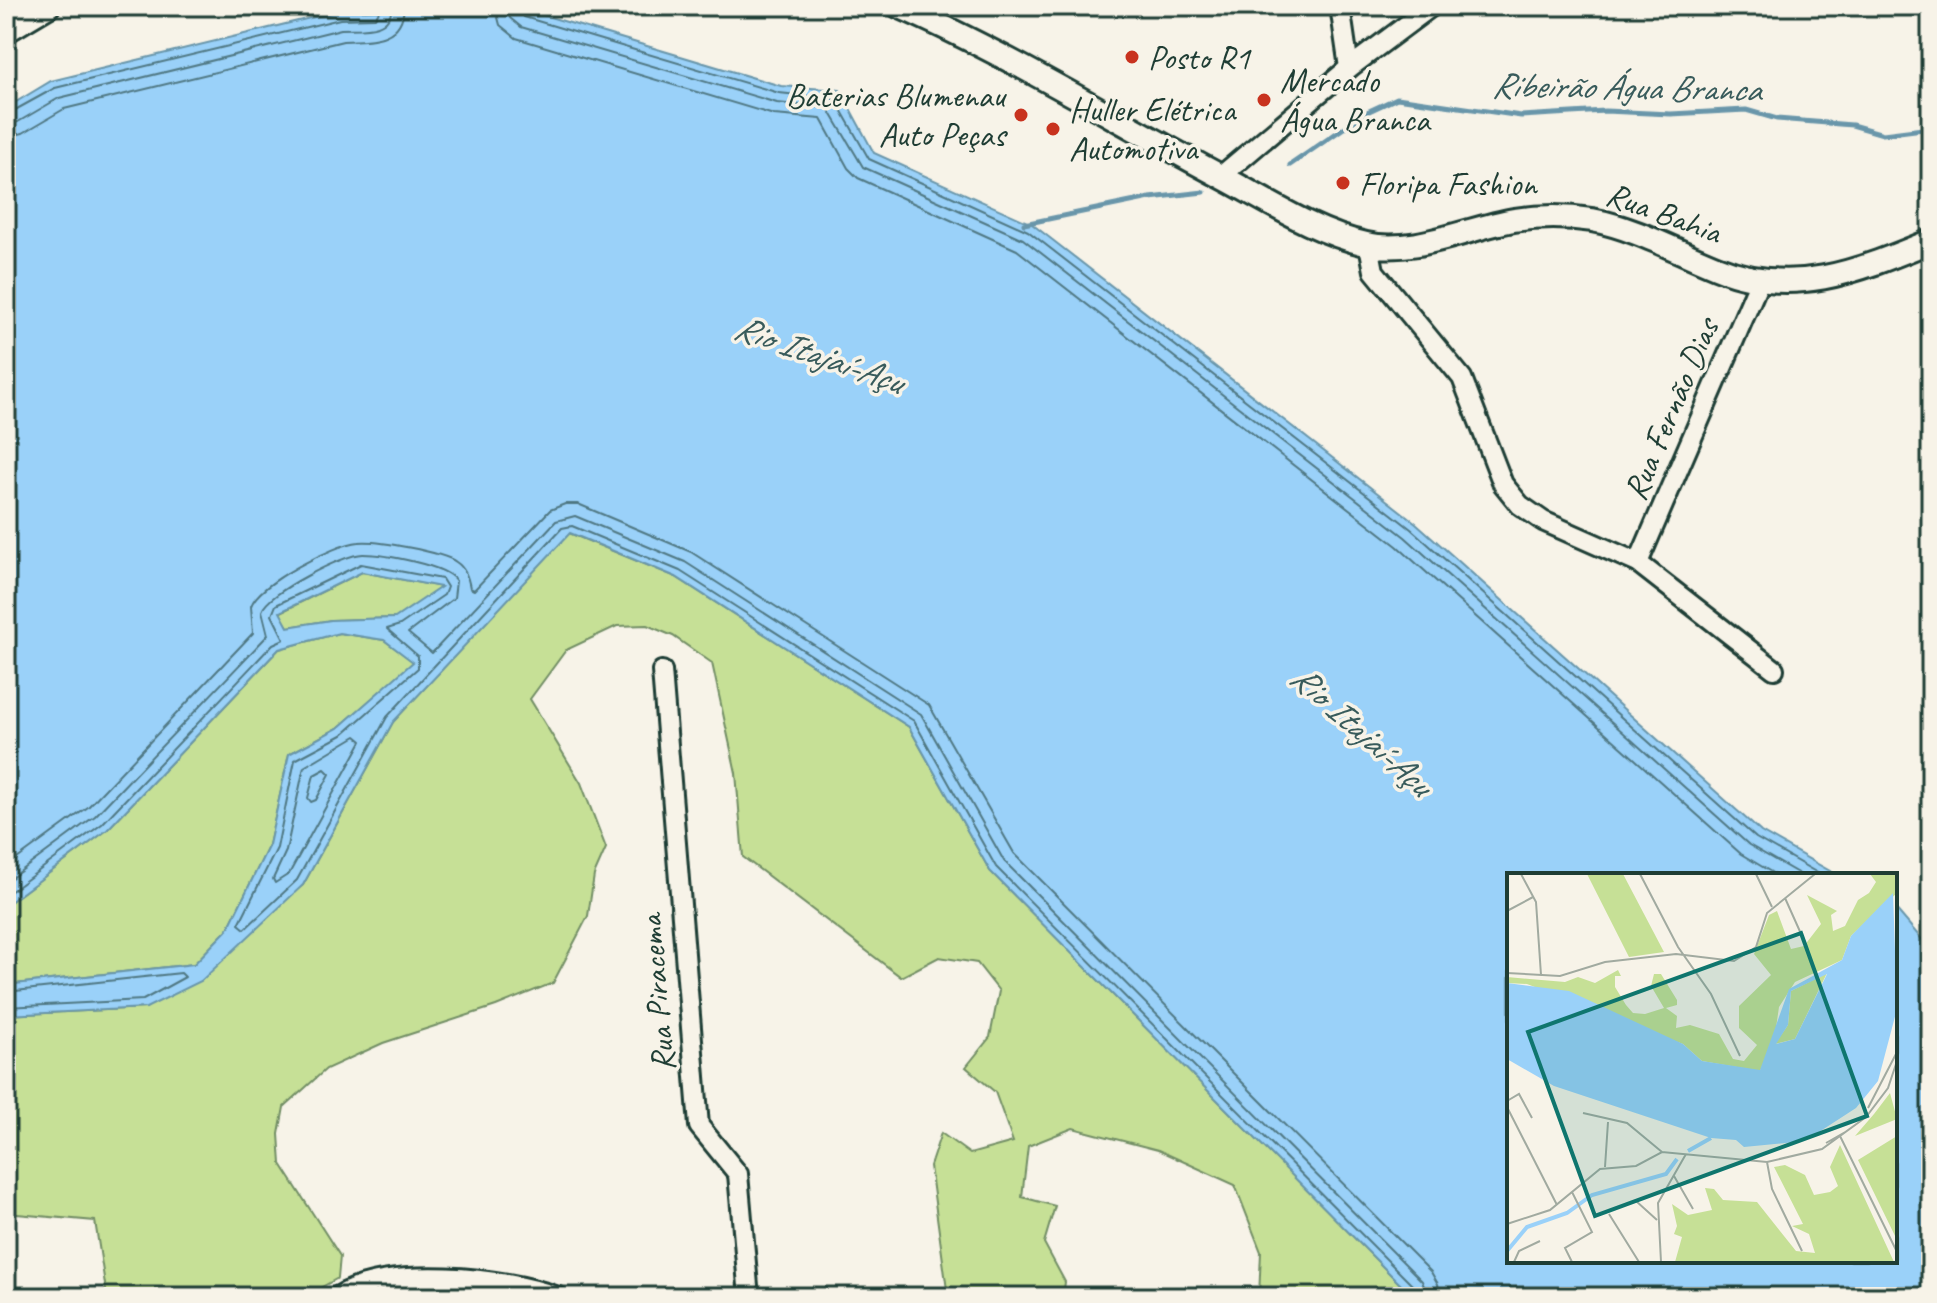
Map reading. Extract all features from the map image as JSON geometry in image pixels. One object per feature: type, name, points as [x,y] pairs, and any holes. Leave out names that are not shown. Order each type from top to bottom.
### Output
[{"type":"main road","points":[[6,31],[48,6]]},
{"type":"main road","name":"Rua Bahia","points":[[898,6],[1334,234],[1369,245],[1404,246],[1514,220],[1565,216],[1608,223],[1721,270],[1760,280],[1797,281],[1841,276],[1931,241]]},
{"type":"street","points":[[1340,6],[1349,68]]},
{"type":"street","points":[[1221,176],[1349,68],[1432,6]]},
{"type":"street","points":[[1369,245],[1374,271],[1462,378],[1503,484],[1520,505],[1543,521],[1638,563],[1774,669]]},
{"type":"street","name":"Rua Fernão Dias","points":[[1638,563],[1760,280]]},
{"type":"street","name":"Rua Piracema","points":[[662,671],[699,1126],[738,1174],[749,1297]]},
{"type":"street","points":[[337,1297],[374,1283],[407,1280],[498,1282],[558,1297]]},
{"type":"green space","points":[[569,533],[676,577],[909,727],[990,871],[1413,1297],[1259,1297],[1261,1252],[1235,1185],[1158,1150],[1073,1128],[1028,1146],[1022,1197],[1055,1206],[1044,1243],[1065,1282],[1063,1297],[948,1297],[930,1166],[941,1133],[970,1154],[1013,1142],[995,1092],[966,1067],[990,1037],[999,991],[977,963],[939,957],[901,977],[743,857],[736,773],[712,663],[673,636],[647,625],[617,626],[566,650],[530,699],[581,783],[606,848],[594,875],[588,916],[553,983],[496,1006],[383,1043],[326,1069],[284,1107],[279,1134],[281,1164],[340,1256],[338,1278],[304,1297],[107,1297],[95,1221],[6,1213],[6,1015],[146,1008],[303,885],[393,722]]},
{"type":"green space","points":[[362,572],[442,587],[396,618],[331,620],[288,627],[279,613]]},
{"type":"green space","points":[[339,633],[384,640],[414,662],[338,728],[289,754],[269,845],[228,929],[194,964],[6,985],[6,905],[107,830],[279,649]]},
{"type":"water","name":"Rio Itajaí-Açu","points":[[513,6],[781,86],[840,90],[874,153],[1032,224],[1416,523],[1761,832],[1833,873],[1507,873],[1507,1263],[1897,1263],[1897,910],[1931,950],[1931,1297],[1413,1297],[990,871],[909,727],[676,577],[570,533],[393,722],[303,885],[201,981],[146,1008],[6,1015],[6,985],[194,964],[228,929],[269,845],[289,754],[338,728],[413,662],[384,640],[339,633],[279,649],[107,830],[6,905],[6,108],[51,81],[339,11]],"holes":[[[362,572],[441,587],[395,618],[331,620],[288,627],[280,612]]]},
{"type":"waterway","name":"Ribeirão Água Branca","points":[[1290,165],[1367,112],[1397,98],[1521,116],[1605,111],[1671,114],[1746,110],[1777,119],[1852,125],[1883,134],[1931,128]]},
{"type":"waterway","name":"Ribeirão Água Branca","points":[[1024,224],[1150,198],[1204,192]]},
{"type":"place","name":"Posto R1","points":[[1132,57]]},
{"type":"place","name":"Mercado Água Branca","points":[[1264,100]]},
{"type":"place","name":"Baterias Blumenau Auto Peças","points":[[1021,115]]},
{"type":"place","name":"Huller Elétrica Automotiva","points":[[1053,129]]},
{"type":"place","name":"Floripa Fashion","points":[[1343,183]]}]
